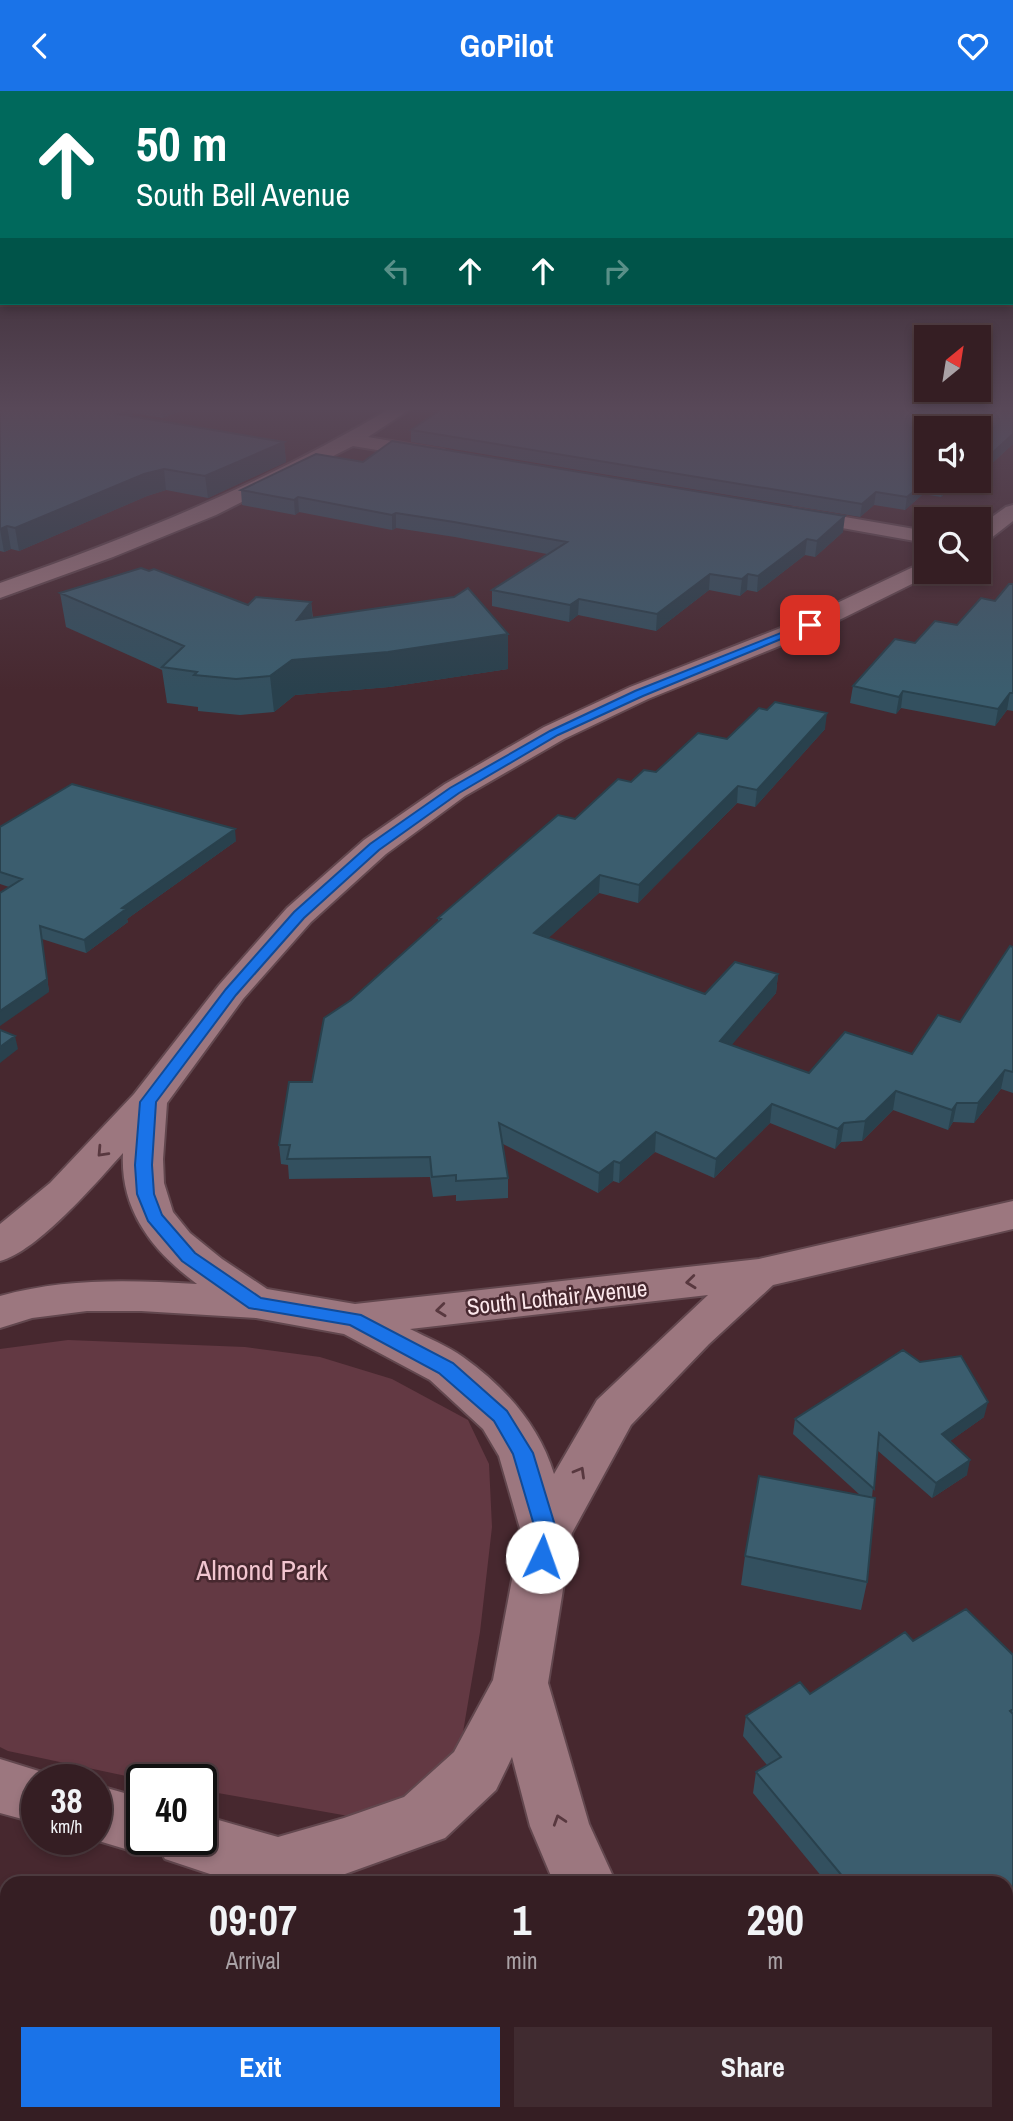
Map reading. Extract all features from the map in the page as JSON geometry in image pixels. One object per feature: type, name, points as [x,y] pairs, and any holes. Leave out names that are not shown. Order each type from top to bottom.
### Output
[{"type":"street","points":[[7,585],[230,501]]},
{"type":"street","points":[[991,527],[1013,511]]},
{"type":"street","points":[[780,512],[914,535]]},
{"type":"street","points":[[0,1247],[65,1192],[148,1102],[231,992],[299,915],[375,847],[455,790],[554,733],[639,694],[810,625],[914,574]]},
{"type":"street","points":[[148,1102],[143,1165],[146,1194],[155,1217],[189,1257],[256,1303]]},
{"type":"street","name":"South Lothair Avenue","points":[[355,1320],[759,1274],[1013,1215]]},
{"type":"street","name":"South Lothair Avenue","points":[[547,1532],[614,1413],[693,1333],[759,1274]]},
{"type":"street","points":[[0,1312],[32,1303],[87,1296],[141,1296],[256,1303],[355,1320],[446,1368],[500,1416],[523,1453],[547,1532],[520,1683],[475,1771],[424,1818],[344,1847],[293,1874],[217,1849]]},
{"type":"street","points":[[520,1683],[560,1826],[582,1876]]},
{"type":"street","points":[[0,1786],[21,1792]]},
{"type":"green space","name":"Almond Park","points":[[68,1340],[245,1347],[320,1357],[392,1379],[468,1420],[489,1464],[492,1527],[480,1632],[462,1738],[434,1789],[354,1817],[217,1793],[217,1764],[126,1764],[126,1776],[112,1773],[112,1764],[69,1764],[0,1747],[0,1349]]},
{"type":"building","points":[[0,501],[80,501],[15,528],[7,526],[0,529]]},
{"type":"building","points":[[317,501],[753,501],[845,516],[817,541],[807,539],[758,576],[748,574],[742,579],[710,574],[657,614],[579,599],[570,605],[492,590],[567,542],[396,513],[392,515]]},
{"type":"building","points":[[842,501],[866,501],[862,504]]},
{"type":"building","points":[[141,568],[149,571],[154,569],[248,605],[256,597],[311,602],[297,620],[454,597],[468,588],[508,634],[388,652],[292,660],[270,676],[236,679],[194,675],[197,672],[162,667],[184,646],[60,593]]},
{"type":"building","points":[[1009,584],[1013,584],[1013,693],[1010,693],[998,709],[903,691],[899,697],[853,686],[895,639],[915,643],[935,621],[957,625],[981,598],[995,601]]},
{"type":"building","points":[[775,702],[827,713],[757,790],[738,786],[639,885],[600,875],[534,933],[705,994],[735,962],[778,974],[720,1041],[809,1073],[845,1032],[912,1054],[938,1015],[960,1022],[1010,946],[1013,947],[1013,1072],[1005,1070],[978,1103],[957,1103],[952,1110],[896,1091],[865,1121],[844,1123],[838,1129],[772,1104],[716,1159],[656,1132],[620,1163],[614,1161],[599,1173],[499,1123],[508,1178],[456,1181],[456,1175],[432,1177],[430,1157],[287,1159],[290,1145],[279,1145],[289,1082],[312,1082],[324,1018],[351,1000],[441,919],[438,918],[558,815],[575,819],[618,779],[631,782],[644,770],[656,772],[698,733],[727,739],[759,708],[767,710]]},
{"type":"building","points":[[72,784],[235,829],[122,908],[126,909],[84,940],[40,926],[47,979],[0,1011],[0,893],[22,879],[0,872],[0,827]]},
{"type":"building","points":[[0,1030],[15,1036],[0,1047]]},
{"type":"building","points":[[903,1350],[920,1362],[961,1356],[988,1402],[942,1434],[970,1460],[936,1483],[879,1433],[874,1489],[795,1419]]},
{"type":"building","points":[[759,1476],[875,1498],[867,1582],[745,1556]]},
{"type":"building","points":[[966,1609],[1013,1655],[1013,1709],[1010,1711],[1013,1714],[1013,1876],[842,1876],[756,1772],[781,1757],[746,1716],[800,1682],[810,1694],[905,1632],[913,1641]]},
{"type":"route","points":[[542,1557],[547,1532],[523,1453],[500,1416],[446,1368],[355,1320],[256,1303],[189,1257],[155,1217],[146,1194],[143,1165],[148,1102],[231,992],[299,915],[375,847],[455,790],[554,733],[639,694],[810,625]]}]
